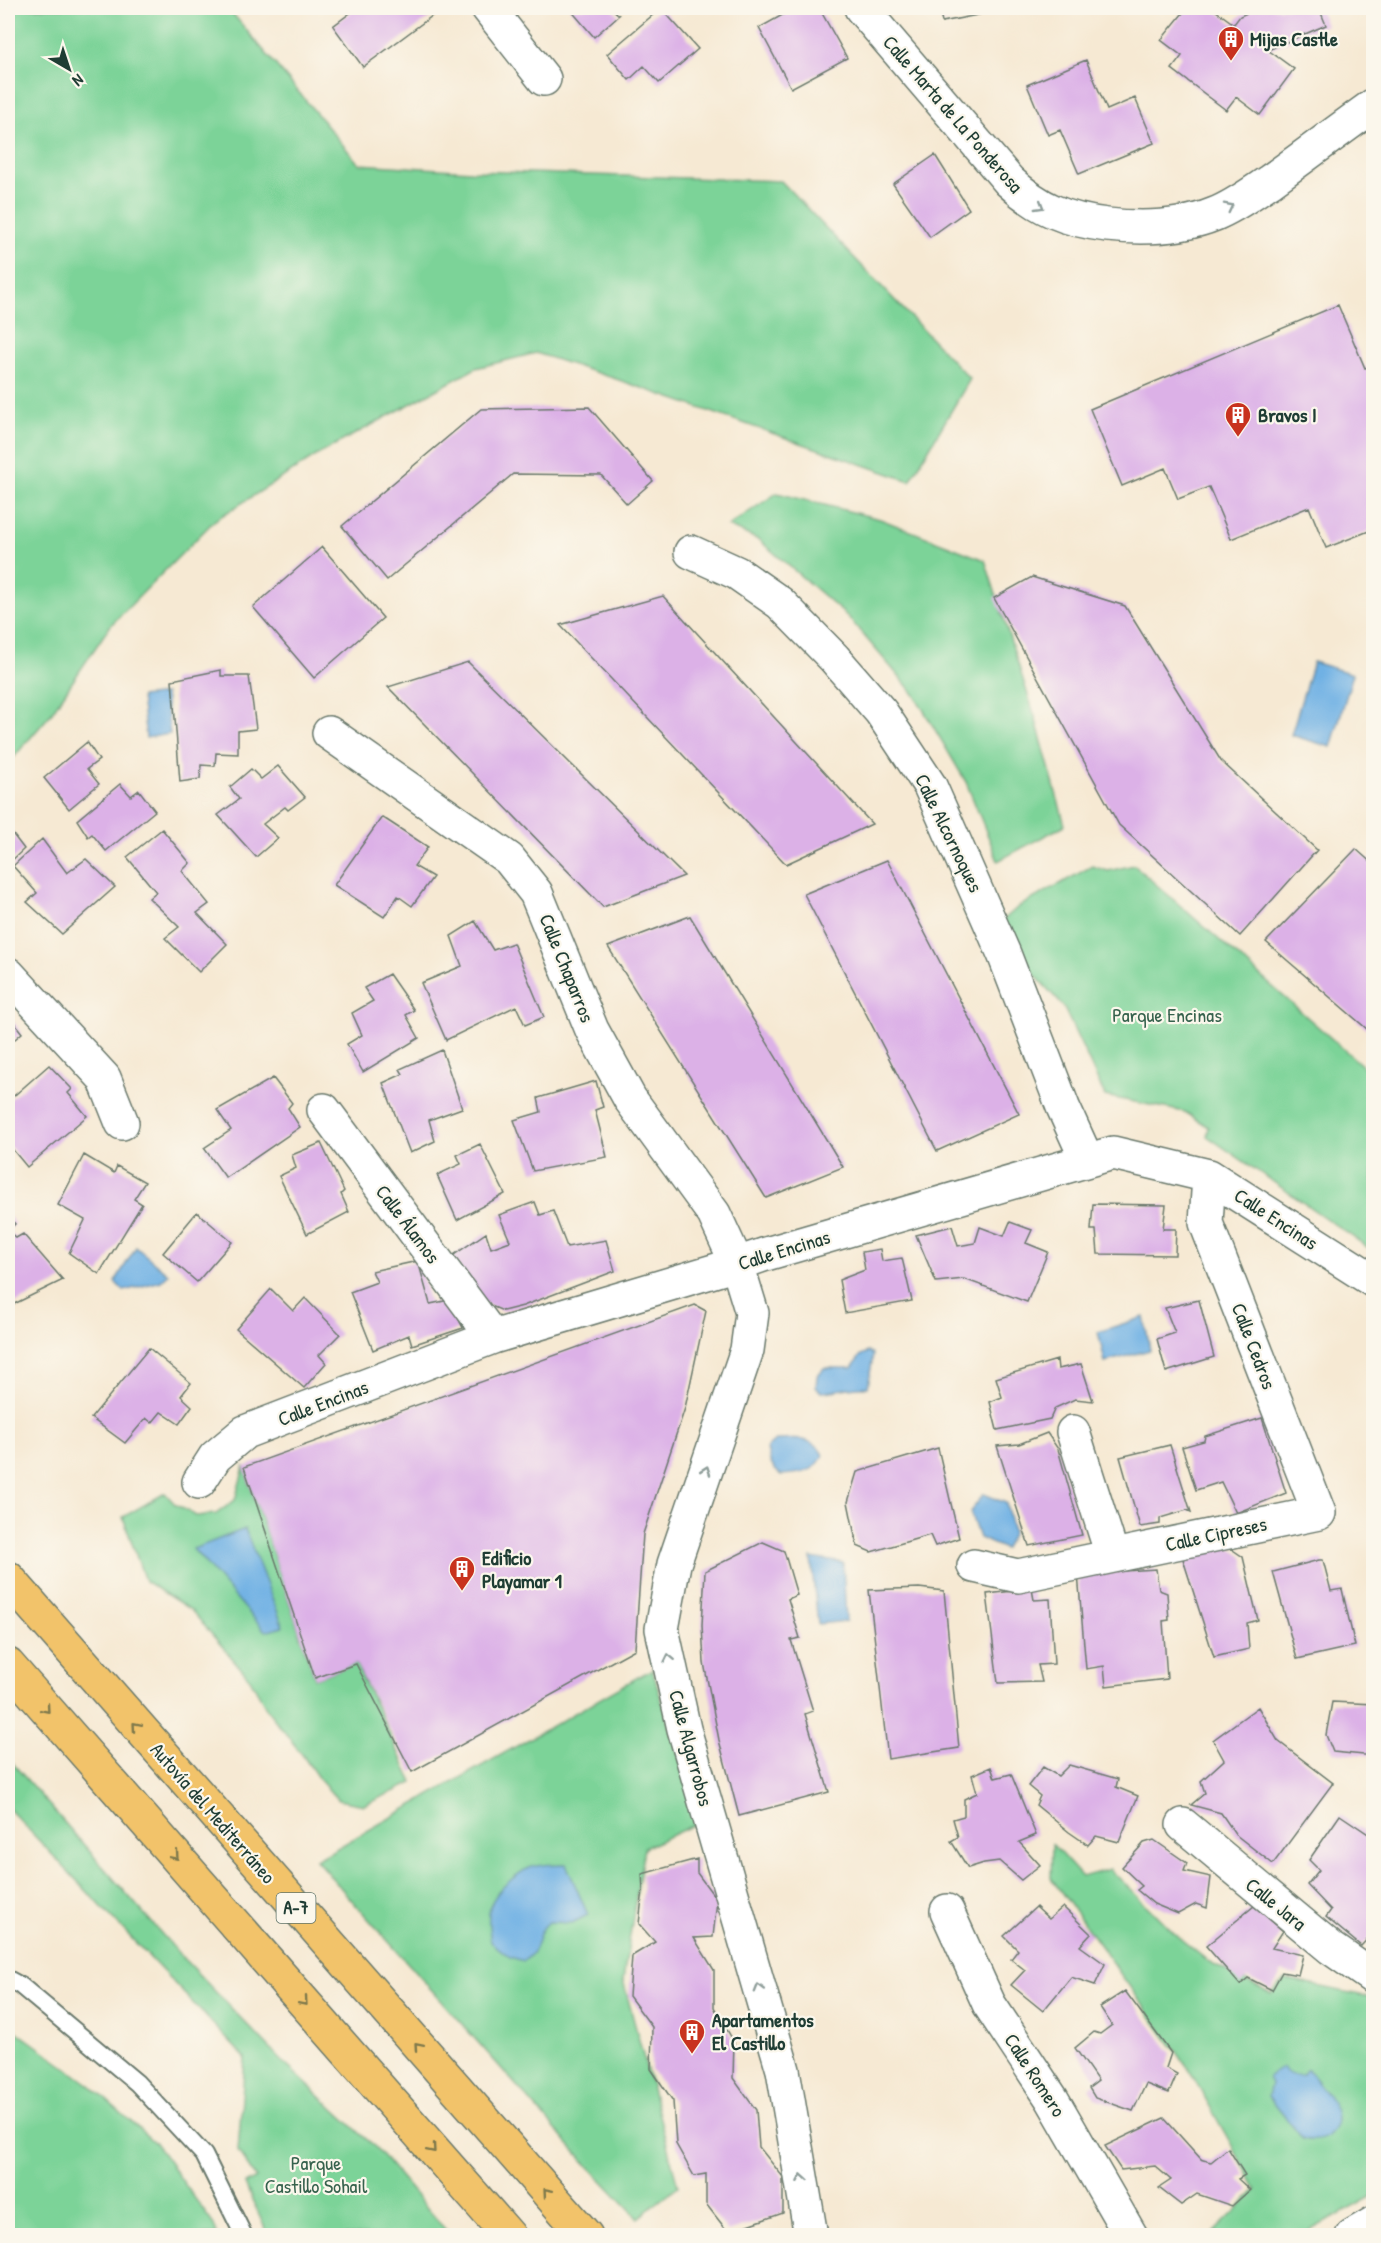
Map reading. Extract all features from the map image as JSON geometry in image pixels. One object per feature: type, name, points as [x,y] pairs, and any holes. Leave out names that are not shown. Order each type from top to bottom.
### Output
[{"type":"highway","name":"Autovía del Mediterráneo","points":[[8,1578],[586,2235]]},
{"type":"highway","points":[[8,1665],[509,2235]]},
{"type":"street","points":[[488,8],[544,79]]},
{"type":"street","name":"Calle Marta de La Ponderosa","points":[[861,8],[1009,181],[1026,197],[1049,211],[1074,219],[1143,228],[1191,222],[1215,214],[1240,201],[1374,105]]},
{"type":"street","name":"Calle Alcornoques","points":[[691,552],[737,573],[780,603],[834,658],[880,712],[930,786],[1004,954],[1087,1160]]},
{"type":"street","name":"Calle Chaparros","points":[[330,733],[509,859],[536,893],[592,1030],[630,1099],[714,1214],[737,1264]]},
{"type":"street","points":[[8,974],[104,1078],[123,1123]]},
{"type":"street","name":"Calle Álamos","points":[[324,1110],[493,1337]]},
{"type":"street","name":"Calle Encinas","points":[[199,1482],[215,1456],[245,1432],[493,1337],[766,1254],[1113,1153],[1209,1176],[1374,1281]]},
{"type":"street","name":"Calle Cedros","points":[[1209,1176],[1206,1223],[1319,1513]]},
{"type":"street","name":"Calle Algarrobos","points":[[737,1264],[752,1313],[747,1350],[674,1564],[662,1629],[684,1729],[783,2070],[811,2235]]},
{"type":"street","points":[[1073,1432],[1112,1555]]},
{"type":"street","name":"Calle Cipreses","points":[[974,1566],[1018,1576],[1319,1513]]},
{"type":"street","name":"Calle Jara","points":[[1183,1825],[1331,1948],[1374,1978]]},
{"type":"street","name":"Calle Romero","points":[[947,1911],[989,2004],[1052,2099],[1131,2235]]},
{"type":"street","points":[[1352,2235],[1374,2223]]},
{"type":"lane","points":[[8,1979],[21,1986],[137,2083],[175,2123],[204,2155],[244,2235]]},
{"type":"green space","points":[[8,8],[228,8],[359,164],[471,171],[781,181],[970,379],[910,481],[536,353],[476,368],[324,451],[215,520],[110,626],[50,715],[8,764]]},
{"type":"green space","points":[[777,493],[880,519],[985,560],[1035,717],[1065,825],[998,861],[966,782],[914,694],[848,617],[759,540],[728,526]]},
{"type":"green space","name":"Parque Encinas","points":[[1134,865],[1373,1075],[1373,1251],[1207,1136],[1209,1127],[1185,1112],[1105,1096],[1063,1006],[993,929],[1018,907],[1092,866],[1108,871]]},
{"type":"green space","points":[[244,1467],[315,1678],[356,1664],[413,1783],[364,1805],[338,1800],[319,1779],[268,1711],[250,1679],[191,1610],[145,1581],[123,1517],[165,1493],[175,1504],[196,1516],[216,1514],[235,1500]]},
{"type":"green space","points":[[652,1669],[700,1822],[644,1848],[623,1980],[678,2186],[638,2218],[581,2158],[316,1860]]},
{"type":"green space","name":"Parque Castillo Sohail","points":[[8,1758],[181,1956],[284,2063],[375,2147],[450,2235],[268,2235],[245,2184],[256,2178],[238,2151],[245,2058],[8,1808]]},
{"type":"green space","points":[[1052,1844],[1082,1877],[1110,1869],[1177,1936],[1208,1961],[1271,1994],[1285,1979],[1369,1997],[1373,2000],[1373,2196],[1302,2235],[1211,2235],[1257,2190],[1187,2066],[1051,1878]]},
{"type":"green space","name":"Parque Castillo Sohail","points":[[8,2025],[90,2085],[156,2144],[214,2225],[217,2235],[8,2235]]},
{"type":"water","points":[[1313,662],[1353,674],[1331,747],[1291,735]]},
{"type":"water","points":[[165,694],[170,734],[146,738],[141,697]]},
{"type":"water","points":[[136,1247],[168,1274],[161,1281],[124,1291],[115,1282]]},
{"type":"water","points":[[1144,1317],[1150,1350],[1105,1362],[1098,1332]]},
{"type":"water","points":[[868,1352],[873,1355],[868,1387],[821,1392],[816,1387],[817,1376],[824,1368],[852,1368],[861,1355]]},
{"type":"water","points":[[776,1440],[809,1441],[823,1455],[816,1466],[811,1469],[781,1475],[771,1463],[767,1448]]},
{"type":"water","points":[[984,1494],[1006,1503],[1013,1532],[1005,1549],[979,1538],[970,1512]]},
{"type":"water","points":[[245,1529],[283,1626],[265,1631],[193,1549]]},
{"type":"water","points":[[811,1558],[843,1563],[846,1621],[818,1624]]},
{"type":"water","points":[[566,1864],[588,1915],[572,1923],[549,1922],[541,1932],[530,1956],[524,1961],[510,1957],[491,1942],[489,1914],[497,1893],[527,1869],[544,1865]]},
{"type":"water","points":[[1283,2067],[1288,2073],[1295,2075],[1302,2075],[1307,2069],[1331,2100],[1337,2118],[1336,2126],[1325,2138],[1303,2139],[1268,2096],[1271,2084],[1268,2077]]},
{"type":"building","points":[[357,8],[439,8],[440,10],[363,67],[333,26]]},
{"type":"building","points":[[569,8],[611,8],[619,15],[594,37]]},
{"type":"building","points":[[661,8],[698,49],[659,83],[644,66],[629,80],[607,54]]},
{"type":"building","points":[[795,8],[819,8],[847,58],[791,88],[759,28]]},
{"type":"building","points":[[939,8],[1008,8],[1008,9],[942,22]]},
{"type":"building","name":"Mijas Castle","points":[[1187,8],[1212,8],[1234,24],[1240,16],[1255,8],[1319,8],[1326,25],[1268,50],[1294,69],[1260,115],[1236,97],[1226,110],[1172,69],[1182,56],[1161,40]]},
{"type":"building","points":[[1086,60],[1107,110],[1135,98],[1154,143],[1079,174],[1060,130],[1048,135],[1027,85]]},
{"type":"building","points":[[935,155],[969,209],[930,237],[893,184]]},
{"type":"building","name":"Bravos I","points":[[1338,305],[1365,368],[1374,365],[1374,529],[1326,548],[1309,507],[1231,539],[1209,487],[1178,499],[1165,468],[1122,486],[1090,409]]},
{"type":"building","points":[[589,407],[653,481],[627,504],[601,475],[513,474],[387,580],[342,526],[481,409]]},
{"type":"building","points":[[322,547],[383,618],[314,678],[253,607]]},
{"type":"building","points":[[1032,577],[1125,606],[1221,761],[1317,850],[1240,936],[1119,825],[994,598]]},
{"type":"building","points":[[663,596],[872,824],[786,864],[560,625]]},
{"type":"building","points":[[468,662],[684,876],[603,907],[388,687]]},
{"type":"building","points":[[221,670],[221,676],[249,676],[256,729],[238,731],[238,754],[216,753],[215,766],[201,765],[200,779],[180,782],[172,680]]},
{"type":"building","points":[[87,742],[99,760],[87,769],[99,784],[69,809],[44,778]]},
{"type":"building","points":[[278,766],[305,797],[288,810],[285,807],[263,824],[278,838],[256,857],[218,815],[239,799],[230,787],[251,769],[261,779]]},
{"type":"building","points":[[120,784],[131,796],[139,790],[155,811],[106,851],[92,834],[88,837],[77,820]]},
{"type":"building","points":[[382,817],[428,847],[414,866],[433,877],[412,906],[398,896],[384,917],[334,885]]},
{"type":"building","points":[[8,828],[24,849],[8,864]]},
{"type":"building","points":[[162,829],[190,863],[182,871],[209,904],[197,913],[227,944],[199,972],[165,938],[179,927],[149,898],[156,892],[127,857]]},
{"type":"building","points":[[42,839],[67,873],[86,859],[115,887],[62,934],[27,902],[37,893],[13,866]]},
{"type":"building","points":[[1356,849],[1374,865],[1374,1035],[1266,942]]},
{"type":"building","points":[[887,860],[1019,1114],[937,1151],[804,894]]},
{"type":"building","points":[[690,916],[843,1167],[766,1198],[608,947]]},
{"type":"building","points":[[475,921],[493,950],[513,943],[544,1017],[525,1025],[516,1006],[446,1040],[421,983],[462,966],[451,936]]},
{"type":"building","points":[[389,974],[414,1010],[406,1015],[419,1038],[363,1072],[347,1044],[362,1035],[352,1013],[373,1001],[364,988]]},
{"type":"building","points":[[8,1015],[22,1033],[8,1045]]},
{"type":"building","points":[[442,1050],[462,1108],[429,1120],[435,1141],[410,1153],[383,1083],[403,1074],[400,1069]]},
{"type":"building","points":[[49,1065],[72,1089],[68,1093],[87,1116],[27,1167],[8,1144],[8,1101]]},
{"type":"building","points":[[273,1078],[292,1103],[288,1108],[300,1127],[226,1178],[204,1148],[231,1130],[217,1110]]},
{"type":"building","points":[[596,1081],[603,1107],[595,1110],[607,1157],[533,1171],[514,1120],[541,1112],[538,1098]]},
{"type":"building","points":[[321,1143],[344,1191],[341,1194],[349,1212],[307,1234],[279,1176],[296,1168],[292,1155]]},
{"type":"building","points":[[480,1144],[505,1194],[457,1220],[437,1175],[461,1164],[457,1155]]},
{"type":"building","points":[[84,1155],[114,1173],[117,1166],[145,1182],[134,1199],[142,1204],[99,1274],[69,1253],[85,1220],[58,1205]]},
{"type":"building","points":[[535,1202],[540,1215],[553,1211],[567,1247],[606,1240],[615,1271],[523,1306],[503,1311],[484,1303],[451,1257],[486,1233],[491,1248],[510,1241],[499,1215]]},
{"type":"building","points":[[1093,1204],[1166,1205],[1163,1229],[1176,1229],[1175,1255],[1098,1254],[1096,1230],[1091,1230]]},
{"type":"building","points":[[197,1212],[232,1242],[197,1282],[163,1253]]},
{"type":"building","points":[[8,1215],[15,1224],[8,1231]]},
{"type":"building","points":[[1010,1222],[1032,1230],[1026,1243],[1048,1252],[1027,1302],[964,1279],[936,1282],[916,1235],[952,1226],[958,1246],[975,1243],[980,1227],[1004,1236]]},
{"type":"building","points":[[8,1231],[16,1238],[23,1234],[63,1280],[8,1307]]},
{"type":"building","points":[[880,1249],[882,1261],[902,1258],[912,1301],[845,1313],[839,1280],[865,1270],[862,1252]]},
{"type":"building","points":[[418,1261],[430,1304],[449,1300],[463,1328],[412,1345],[409,1335],[373,1350],[350,1292],[377,1282],[372,1271]]},
{"type":"building","points":[[271,1289],[293,1311],[305,1298],[340,1334],[319,1355],[326,1363],[304,1388],[236,1329]]},
{"type":"building","points":[[1199,1300],[1214,1357],[1166,1372],[1157,1339],[1175,1333],[1165,1308]]},
{"type":"building","name":"Edificio Playamar 1","points":[[695,1305],[706,1311],[685,1408],[643,1534],[635,1649],[412,1772],[356,1664],[315,1678],[244,1467]]},
{"type":"building","points":[[149,1348],[191,1383],[181,1396],[192,1406],[179,1424],[161,1412],[152,1423],[146,1418],[125,1443],[91,1418]]},
{"type":"building","points":[[1057,1360],[1058,1369],[1081,1364],[1093,1401],[1075,1399],[1055,1408],[1050,1419],[997,1430],[990,1402],[1002,1397],[996,1378]]},
{"type":"building","points":[[1262,1418],[1286,1493],[1236,1513],[1221,1482],[1196,1490],[1182,1447],[1204,1441],[1205,1436]]},
{"type":"building","points":[[1047,1433],[1058,1449],[1082,1535],[1029,1546],[997,1446],[1019,1444]]},
{"type":"building","points":[[1170,1445],[1191,1512],[1187,1510],[1160,1518],[1160,1524],[1140,1527],[1120,1457]]},
{"type":"building","points":[[938,1448],[959,1538],[935,1546],[930,1535],[871,1552],[857,1546],[848,1502],[857,1472]]},
{"type":"building","points":[[763,1542],[784,1551],[797,1595],[788,1599],[800,1638],[791,1640],[813,1711],[805,1714],[829,1792],[739,1816],[719,1740],[704,1663],[702,1625],[705,1571]]},
{"type":"building","points":[[1227,1546],[1243,1557],[1258,1620],[1247,1623],[1249,1649],[1214,1657],[1182,1556]]},
{"type":"building","points":[[1323,1560],[1331,1591],[1342,1589],[1355,1646],[1297,1659],[1273,1572]]},
{"type":"building","points":[[1156,1569],[1159,1590],[1167,1593],[1169,1620],[1163,1621],[1167,1679],[1106,1686],[1104,1666],[1086,1669],[1078,1574]]},
{"type":"building","points":[[919,1588],[944,1591],[959,1748],[888,1759],[869,1590]]},
{"type":"building","points":[[1032,1589],[1034,1600],[1050,1599],[1054,1664],[1038,1665],[1042,1682],[998,1683],[987,1594]]},
{"type":"building","points":[[1332,1702],[1374,1704],[1374,1756],[1333,1752],[1326,1735]]},
{"type":"building","points":[[1258,1707],[1278,1741],[1333,1783],[1273,1864],[1236,1835],[1221,1813],[1191,1805],[1205,1793],[1201,1781],[1224,1760],[1213,1740]]},
{"type":"building","points":[[1069,1765],[1118,1779],[1116,1787],[1138,1796],[1119,1842],[1096,1836],[1088,1845],[1036,1805],[1040,1796],[1028,1786],[1043,1767],[1058,1776]]},
{"type":"building","points":[[991,1767],[995,1778],[1011,1774],[1036,1835],[1019,1842],[1040,1865],[1021,1880],[999,1861],[968,1868],[951,1841],[958,1837],[953,1819],[964,1816],[964,1799],[977,1793],[972,1775]]},
{"type":"building","points":[[1340,1815],[1374,1838],[1374,1932],[1361,1946],[1326,1917],[1331,1910],[1307,1885],[1319,1870],[1309,1860]]},
{"type":"building","points":[[1154,1840],[1187,1863],[1184,1871],[1211,1877],[1207,1908],[1196,1904],[1178,1914],[1154,1904],[1137,1890],[1142,1886],[1122,1867],[1144,1843]]},
{"type":"building","name":"Apartamentos El Castillo","points":[[697,1859],[697,1873],[717,1900],[713,1937],[694,1938],[714,1970],[714,2007],[734,2042],[733,2078],[756,2110],[759,2147],[783,2177],[783,2213],[728,2232],[706,2204],[706,2174],[694,2176],[676,2144],[673,2101],[651,2069],[652,2027],[629,1996],[632,1956],[655,1942],[639,1924],[643,1889],[642,1874]]},
{"type":"building","points":[[1254,1906],[1283,1931],[1272,1948],[1303,1955],[1298,1975],[1282,1972],[1272,1990],[1248,1978],[1240,1985],[1206,1946]]},
{"type":"building","points":[[1036,1907],[1049,1919],[1063,1907],[1091,1934],[1080,1946],[1105,1964],[1095,1985],[1071,1977],[1043,2011],[1011,1985],[1025,1970],[1011,1959],[1018,1950],[1004,1936]]},
{"type":"building","points":[[1125,1991],[1171,2053],[1166,2068],[1177,2074],[1169,2093],[1146,2084],[1133,2111],[1095,2098],[1089,2088],[1098,2081],[1075,2048],[1094,2032],[1100,2034],[1112,2025],[1100,2007]]},
{"type":"building","points":[[1164,2118],[1201,2159],[1211,2162],[1228,2148],[1245,2175],[1238,2179],[1250,2190],[1232,2206],[1197,2194],[1181,2205],[1159,2188],[1171,2180],[1155,2166],[1121,2170],[1105,2146]]},
{"type":"place","name":"Mijas Castle","points":[[1231,62]]},
{"type":"place","name":"Bravos I","points":[[1238,438]]},
{"type":"place","name":"Edificio Playamar 1","points":[[462,1592]]},
{"type":"place","name":"Apartamentos El Castillo","points":[[692,2055]]}]
